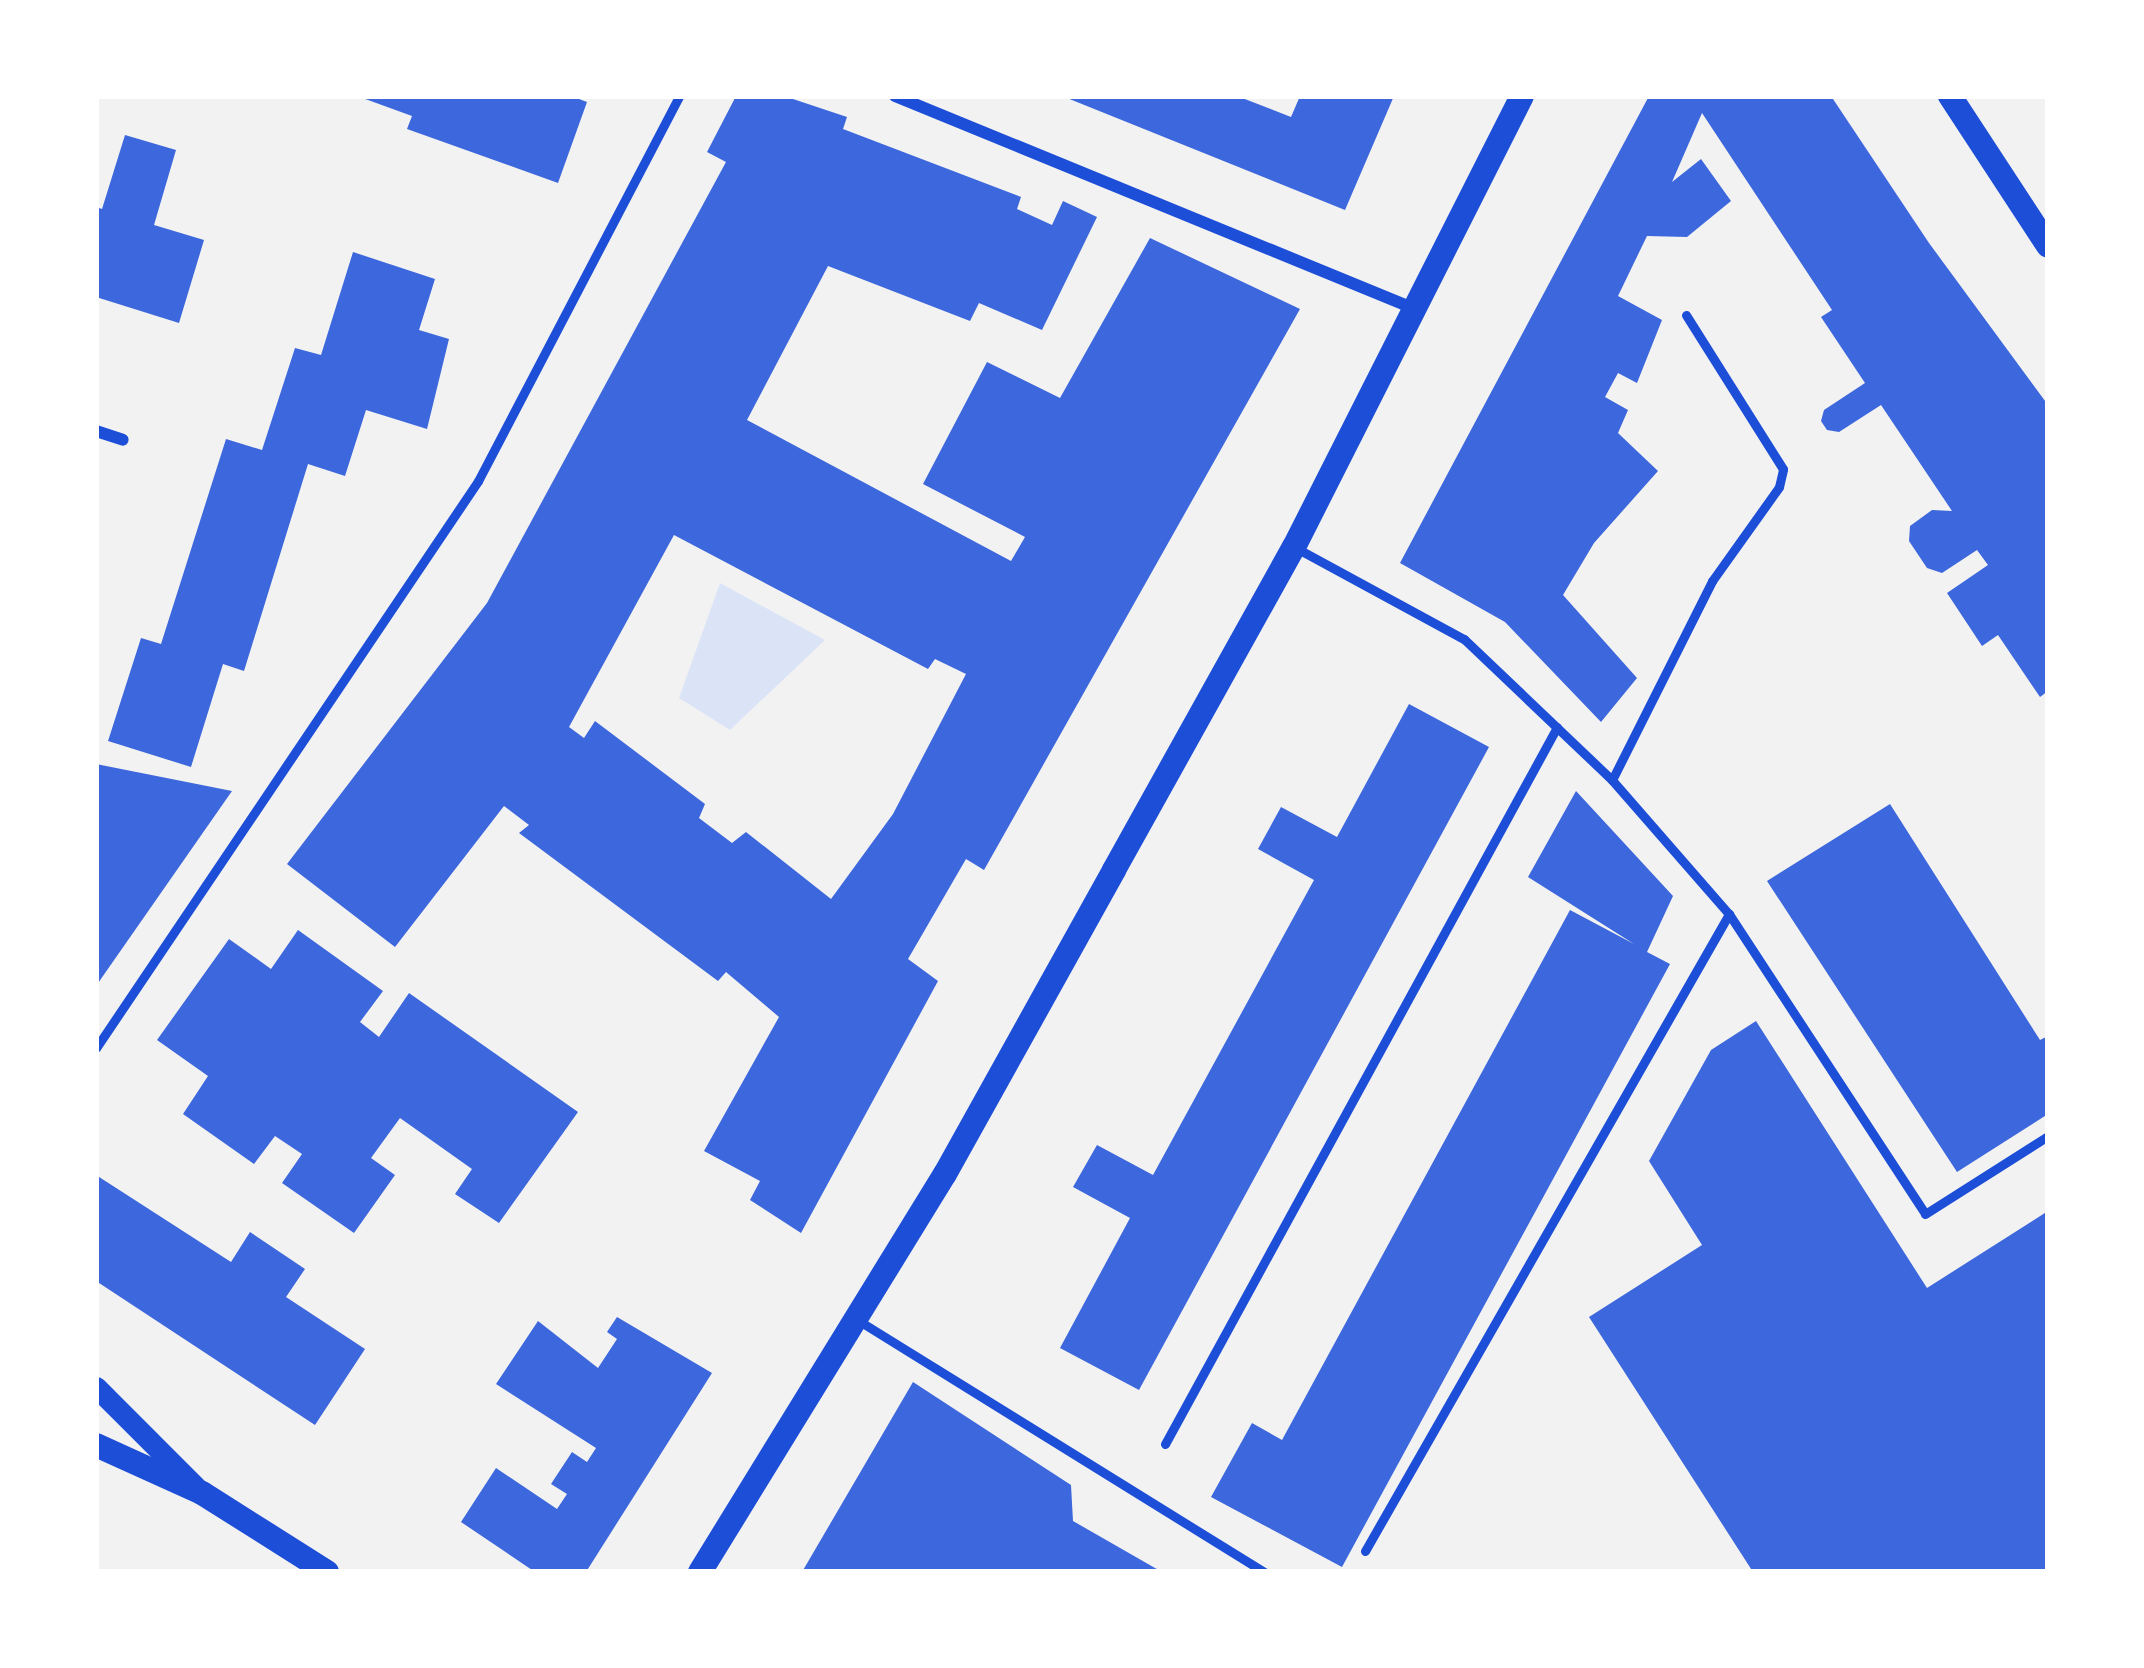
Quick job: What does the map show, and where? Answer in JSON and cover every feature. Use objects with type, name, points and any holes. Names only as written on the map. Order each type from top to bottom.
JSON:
[{"type":"main road","points":[[700,1572],[956,1154],[1294,547],[1522,96]]},
{"type":"main road","points":[[1929,96],[1975,140]]},
{"type":"main road","points":[[1949,96],[2048,246]]},
{"type":"main road","points":[[96,1445],[202,1492],[327,1572]]},
{"type":"street","points":[[895,96],[1417,309]]},
{"type":"street","points":[[96,431],[123,440]]},
{"type":"street","points":[[96,1387],[202,1492]]},
{"type":"lane","points":[[96,1048],[478,481],[679,96]]},
{"type":"lane","points":[[1612,780],[1712,581],[1779,487],[1783,469],[1686,315]]},
{"type":"lane","points":[[1294,547],[1464,639],[1612,780],[1729,914],[1924,1214],[2048,1136]]},
{"type":"lane","points":[[1165,1444],[1556,727]]},
{"type":"lane","points":[[1365,1551],[1729,914]]},
{"type":"lane","points":[[856,1319],[1264,1572]]},
{"type":"shaded area","points":[[720,583],[825,640],[730,730],[679,698]]},
{"type":"building","points":[[357,96],[571,96],[587,102],[558,183],[407,129],[412,116]]},
{"type":"building","points":[[736,96],[784,96],[847,117],[843,129],[1021,197],[1017,209],[1052,225],[1063,201],[1097,217],[1042,330],[979,303],[970,321],[828,266],[747,420],[1011,561],[1025,537],[923,484],[987,362],[1060,398],[1150,238],[1300,309],[984,870],[966,859],[908,959],[938,981],[801,1233],[750,1200],[760,1181],[704,1151],[779,1017],[726,972],[718,981],[519,833],[529,825],[504,806],[395,947],[287,864],[487,603],[726,162],[707,152]],"holes":[[[674,535],[928,669],[935,659],[966,674],[893,814],[831,899],[746,832],[732,843],[699,818],[705,804],[595,721],[584,738],[569,727]]]},
{"type":"building","points":[[1062,96],[1237,96],[1291,117],[1300,96],[1394,96],[1345,210]]},
{"type":"building","points":[[1649,96],[1831,96],[1929,243],[2048,405],[2048,691],[2040,697],[1998,635],[1982,646],[1947,593],[1988,565],[1977,550],[1942,573],[1927,568],[1909,541],[1910,526],[1932,510],[1952,511],[1881,405],[1839,432],[1827,430],[1821,421],[1824,410],[1865,383],[1821,317],[1832,310],[1702,113],[1672,182],[1701,159],[1731,201],[1687,237],[1647,236],[1618,296],[1662,320],[1637,383],[1618,373],[1605,397],[1628,410],[1618,433],[1658,471],[1594,543],[1563,595],[1637,678],[1601,722],[1505,622],[1400,563]]},
{"type":"building","points":[[125,135],[176,150],[154,225],[204,240],[179,323],[96,297],[96,207],[102,209]]},
{"type":"building","points":[[353,252],[435,279],[419,330],[449,339],[427,429],[366,410],[345,476],[308,464],[244,671],[223,664],[191,767],[108,741],[141,638],[161,644],[226,439],[262,450],[295,348],[321,355]]},
{"type":"building","points":[[1409,704],[1489,747],[1139,1390],[1060,1348],[1130,1218],[1073,1187],[1097,1145],[1153,1175],[1314,880],[1258,849],[1281,807],[1337,837]]},
{"type":"building","points":[[96,764],[232,791],[96,986]]},
{"type":"building","points":[[1576,791],[1673,896],[1647,952],[1670,964],[1342,1567],[1211,1497],[1252,1423],[1282,1440],[1570,910],[1634,944],[1528,877]]},
{"type":"building","points":[[1890,804],[2040,1040],[2048,1036],[2048,1114],[1957,1172],[1767,881]]},
{"type":"building","points":[[298,930],[383,991],[360,1022],[379,1037],[409,993],[578,1112],[499,1223],[455,1194],[472,1169],[400,1118],[371,1158],[395,1175],[354,1233],[282,1183],[302,1154],[275,1136],[254,1164],[183,1114],[208,1076],[157,1040],[229,939],[271,969]]},
{"type":"building","points":[[1756,1021],[1927,1288],[2048,1211],[2048,1572],[1753,1572],[1589,1317],[1702,1245],[1649,1161],[1711,1050]]},
{"type":"building","points":[[96,1175],[231,1262],[250,1232],[305,1269],[286,1297],[365,1349],[315,1425],[96,1281]]},
{"type":"building","points":[[617,1317],[712,1373],[586,1572],[535,1572],[461,1522],[496,1468],[557,1509],[567,1494],[551,1484],[572,1452],[587,1462],[596,1448],[496,1384],[538,1321],[598,1368],[617,1339],[607,1332]]},
{"type":"building","points":[[913,1382],[1071,1485],[1073,1521],[1162,1572],[802,1572]]}]
